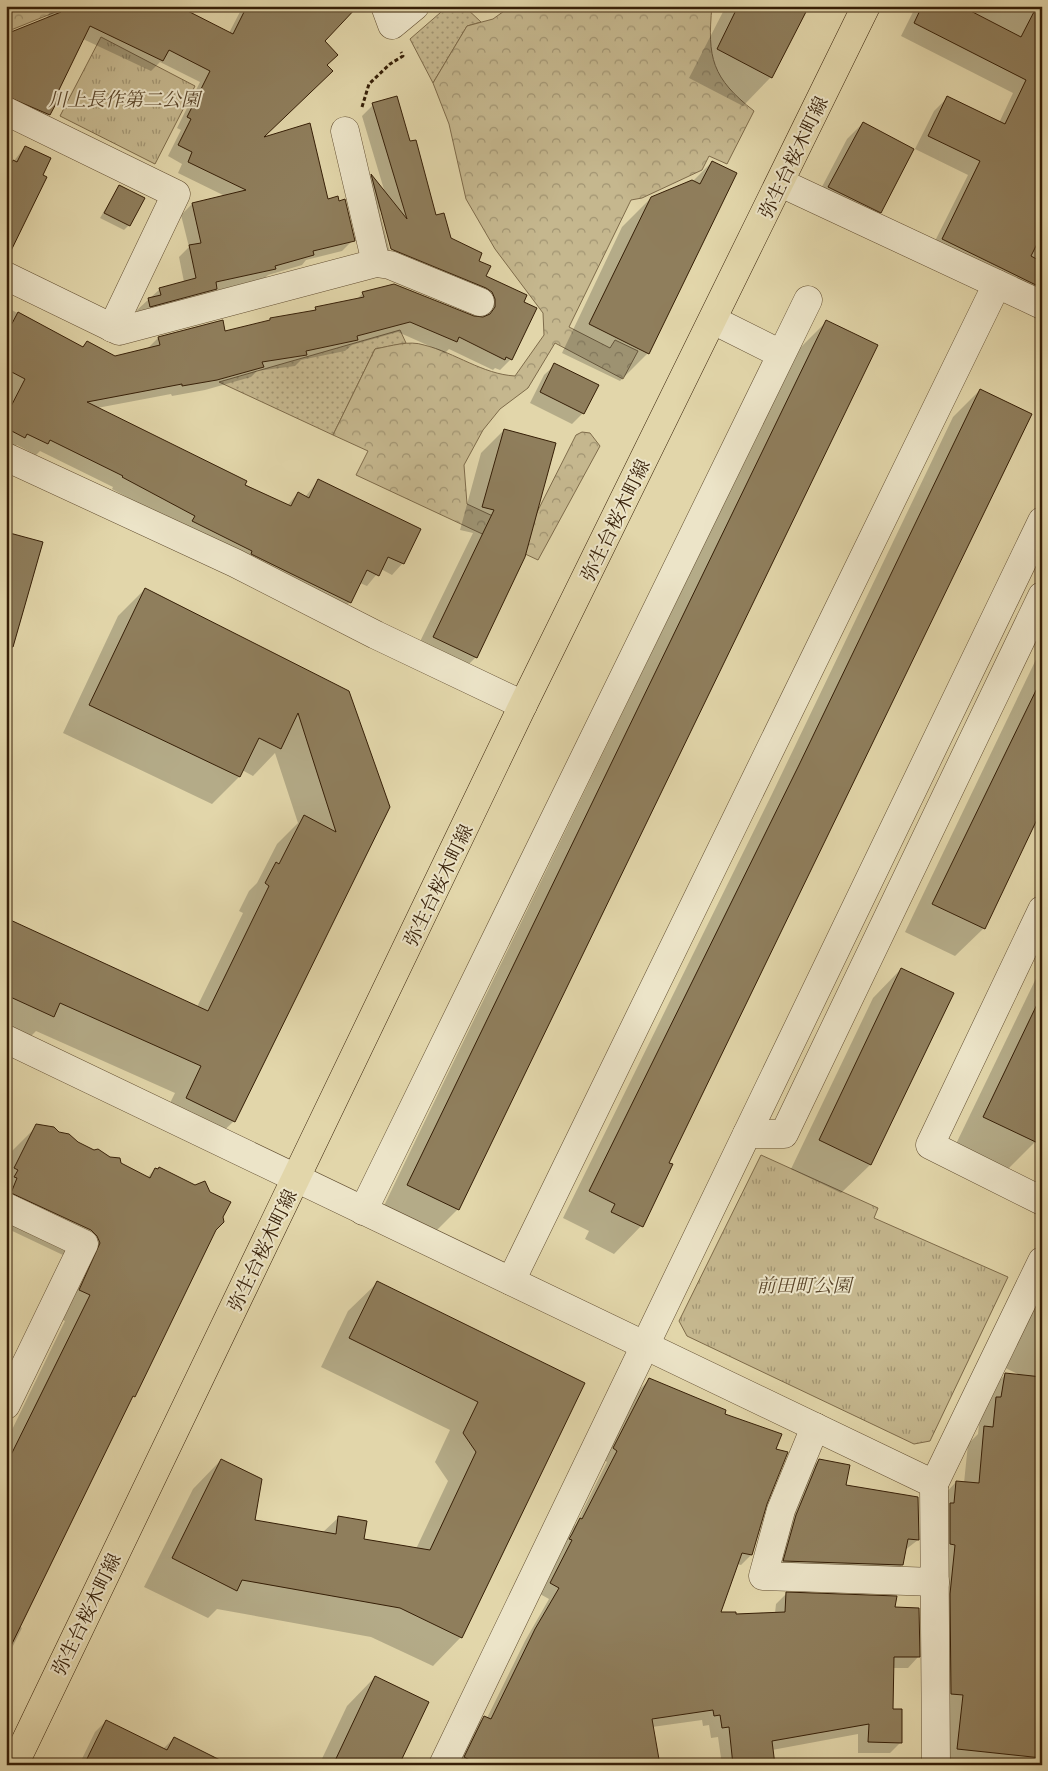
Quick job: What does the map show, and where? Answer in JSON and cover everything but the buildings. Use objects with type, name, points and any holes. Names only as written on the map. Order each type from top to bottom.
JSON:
[{"type":"main road","name":"弥生台桜木町線","points":[[14,1765],[524,706],[866,6]]},
{"type":"street","points":[[390,22],[415,6]]},
{"type":"street","points":[[6,111],[176,194],[112,328]]},
{"type":"street","points":[[345,131],[376,263]]},
{"type":"street","points":[[781,183],[1042,305]]},
{"type":"street","points":[[6,276],[119,331],[376,263],[390,265],[480,302]]},
{"type":"street","points":[[511,1281],[997,284]]},
{"type":"street","points":[[363,1211],[808,300]]},
{"type":"street","points":[[713,320],[781,354]]},
{"type":"street","points":[[6,457],[235,563],[376,635],[524,706]]},
{"type":"street","points":[[443,1765],[1042,522]]},
{"type":"street","points":[[747,1134],[784,1134],[1042,596]]},
{"type":"street","points":[[1042,910],[930,1145],[1042,1201]]},
{"type":"street","points":[[6,1039],[934,1484]]},
{"type":"street","points":[[6,1207],[84,1244],[6,1405]]},
{"type":"street","points":[[936,1765],[934,1484],[1042,1261]]},
{"type":"street","points":[[815,1427],[781,1510],[762,1576],[935,1582]]},
{"type":"path","points":[[345,131],[360,114],[369,84],[390,64],[403,56],[390,22]]},
{"type":"green space","points":[[6,6],[61,6],[63,9],[6,32]]},
{"type":"green space","points":[[448,6],[464,6],[481,22],[467,26],[433,83],[410,39]]},
{"type":"green space","points":[[511,6],[712,6],[711,40],[715,66],[729,88],[754,111],[727,164],[709,156],[702,170],[642,198],[631,200],[569,327],[610,348],[615,340],[638,351],[623,379],[555,343],[528,388],[500,409],[483,430],[464,465],[467,504],[527,532],[576,435],[582,432],[590,433],[600,446],[538,560],[356,475],[368,451],[333,435],[375,349],[400,344],[418,344],[447,353],[491,371],[515,376],[544,335],[543,313],[495,249],[466,199],[449,124],[433,83],[467,26],[493,19]]},
{"type":"green space","name":"川上長作第二公園","points":[[101,37],[195,86],[155,164],[60,116]]},
{"type":"green space","points":[[400,330],[406,343],[375,349],[333,435],[219,382]]},
{"type":"green space","name":"前田町公園","points":[[761,1155],[878,1208],[874,1218],[1008,1277],[930,1441],[914,1444],[687,1336],[679,1321]]}]
